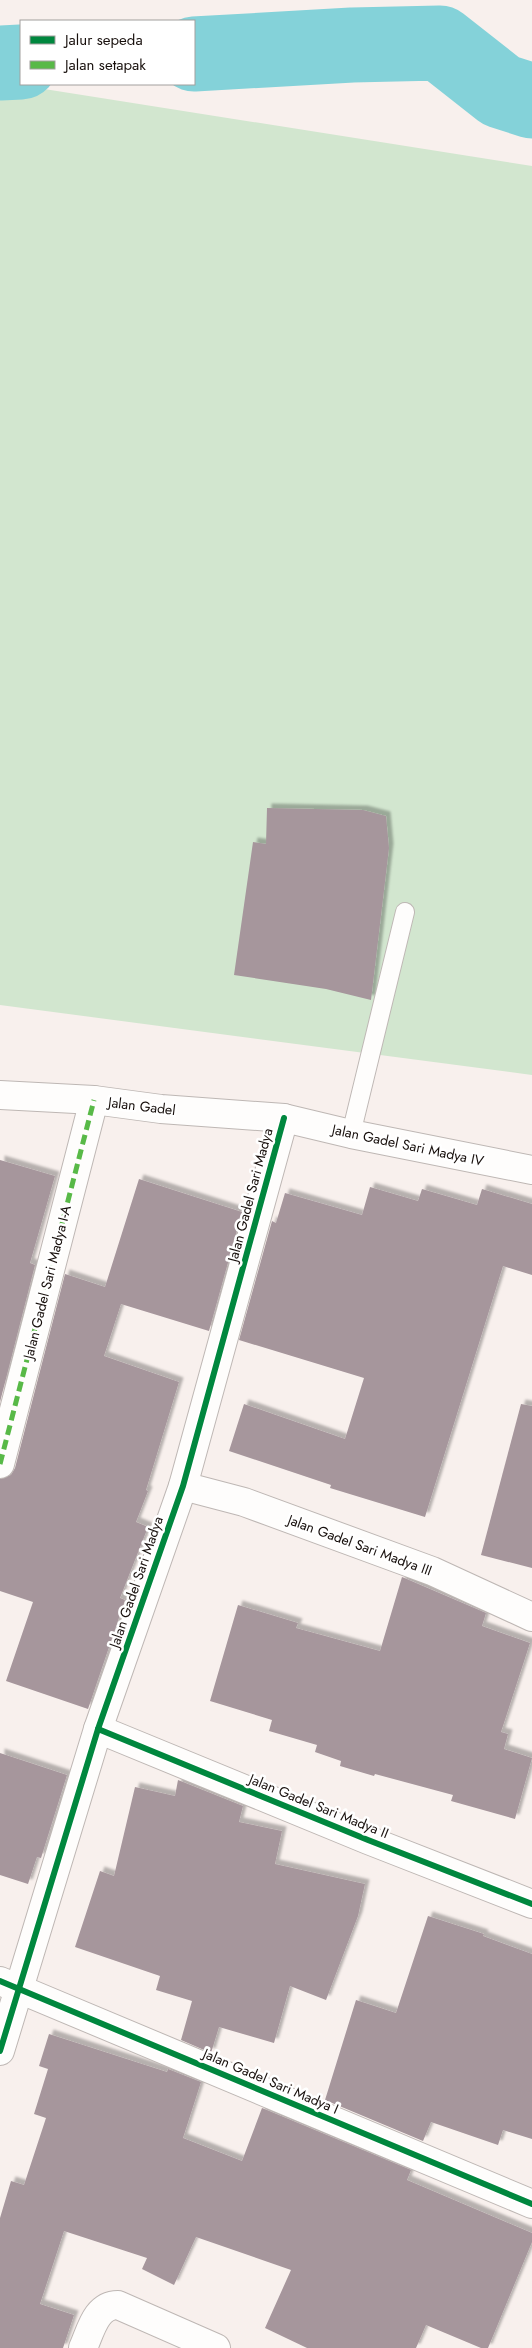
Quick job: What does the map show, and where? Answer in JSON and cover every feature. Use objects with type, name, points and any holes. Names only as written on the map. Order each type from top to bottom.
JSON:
[{"type":"street","name":"Jalan Gadel","points":[[0,1095],[94,1100],[161,1108],[284,1118]]},
{"type":"street","name":"Jalan Gadel Sari Madya I-A","points":[[0,1464],[94,1100]]},
{"type":"street","name":"Jalan Gadel Sari Madya IV","points":[[284,1118],[351,1134],[532,1170]]},
{"type":"street","name":"Jalan Gadel Sari Madya","points":[[0,2051],[10,1985],[183,1486],[284,1118]]},
{"type":"street","name":"Jalan Gadel Sari Madya III","points":[[183,1486],[244,1502],[432,1571],[532,1617]]},
{"type":"street","name":"Jalan Gadel Sari Madya II","points":[[98,1728],[359,1836],[532,1904]]},
{"type":"street","name":"Jalan Gadel Sari Madya I","points":[[10,1985],[532,2204]]},
{"type":"street","points":[[83,2348],[100,2311],[108,2305],[118,2304],[216,2348]]},
{"type":"lane","points":[[351,1134],[405,912]]},
{"type":"green space","points":[[0,82],[532,166],[532,1075],[0,1005]]},
{"type":"building","points":[[267,808],[363,810],[386,816],[389,848],[371,1000],[326,989],[234,975],[253,842],[266,844]]},
{"type":"building","points":[[0,1160],[55,1176],[30,1263],[35,1265],[0,1402]]},
{"type":"building","points":[[139,1179],[242,1212],[209,1331],[121,1304],[104,1356],[179,1382],[146,1490],[148,1491],[136,1522],[148,1527],[120,1598],[125,1600],[88,1709],[6,1681],[33,1602],[0,1591],[0,1479],[11,1475],[15,1468],[65,1274],[105,1287]]},
{"type":"building","points":[[370,1187],[418,1201],[422,1189],[477,1205],[482,1189],[532,1204],[532,1275],[503,1266],[425,1517],[330,1488],[331,1485],[229,1451],[244,1404],[345,1439],[364,1378],[239,1340],[272,1221],[276,1223],[285,1193],[362,1215]]},
{"type":"building","points":[[521,1404],[532,1406],[532,1568],[481,1555]]},
{"type":"building","points":[[402,1577],[486,1613],[482,1626],[530,1643],[501,1732],[508,1734],[504,1749],[532,1758],[515,1819],[451,1801],[453,1795],[340,1766],[341,1761],[315,1752],[317,1745],[269,1731],[272,1720],[210,1701],[238,1605],[298,1623],[296,1628],[380,1651]]},
{"type":"building","points":[[0,1753],[67,1775],[41,1858],[37,1857],[28,1884],[0,1875]]},
{"type":"building","points":[[178,1780],[243,1806],[239,1822],[282,1831],[275,1864],[365,1884],[358,1916],[326,2000],[290,1986],[274,2043],[219,2027],[211,2053],[181,2040],[192,2001],[156,1990],[160,1976],[75,1947],[100,1871],[114,1876],[135,1787],[175,1796]]},
{"type":"building","points":[[428,1916],[484,1934],[483,1936],[532,1954],[532,2139],[503,2130],[498,2145],[431,2122],[423,2141],[325,2100],[356,2000],[396,2013]]},
{"type":"building","points":[[49,2034],[167,2072],[168,2069],[201,2082],[183,2138],[242,2161],[262,2108],[411,2170],[407,2180],[532,2233],[532,2242],[488,2348],[481,2348],[426,2325],[416,2348],[307,2348],[265,2328],[291,2270],[196,2237],[174,2285],[142,2269],[147,2258],[64,2231],[40,2304],[74,2315],[63,2348],[0,2348],[0,2218],[11,2181],[24,2185],[46,2118],[34,2114],[48,2069],[39,2066]]},
{"type":"waterway","points":[[195,54],[352,45],[440,43],[501,91],[532,101]]},
{"type":"waterway","points":[[0,63],[20,62]]},
{"type":"marked path","points":[[0,1464],[94,1100]]},
{"type":"cycle path","points":[[0,2051],[98,1729],[183,1486],[284,1118]]},
{"type":"cycle path","points":[[98,1729],[368,1840],[532,1904]]},
{"type":"cycle path","points":[[0,1981],[532,2204]]}]
